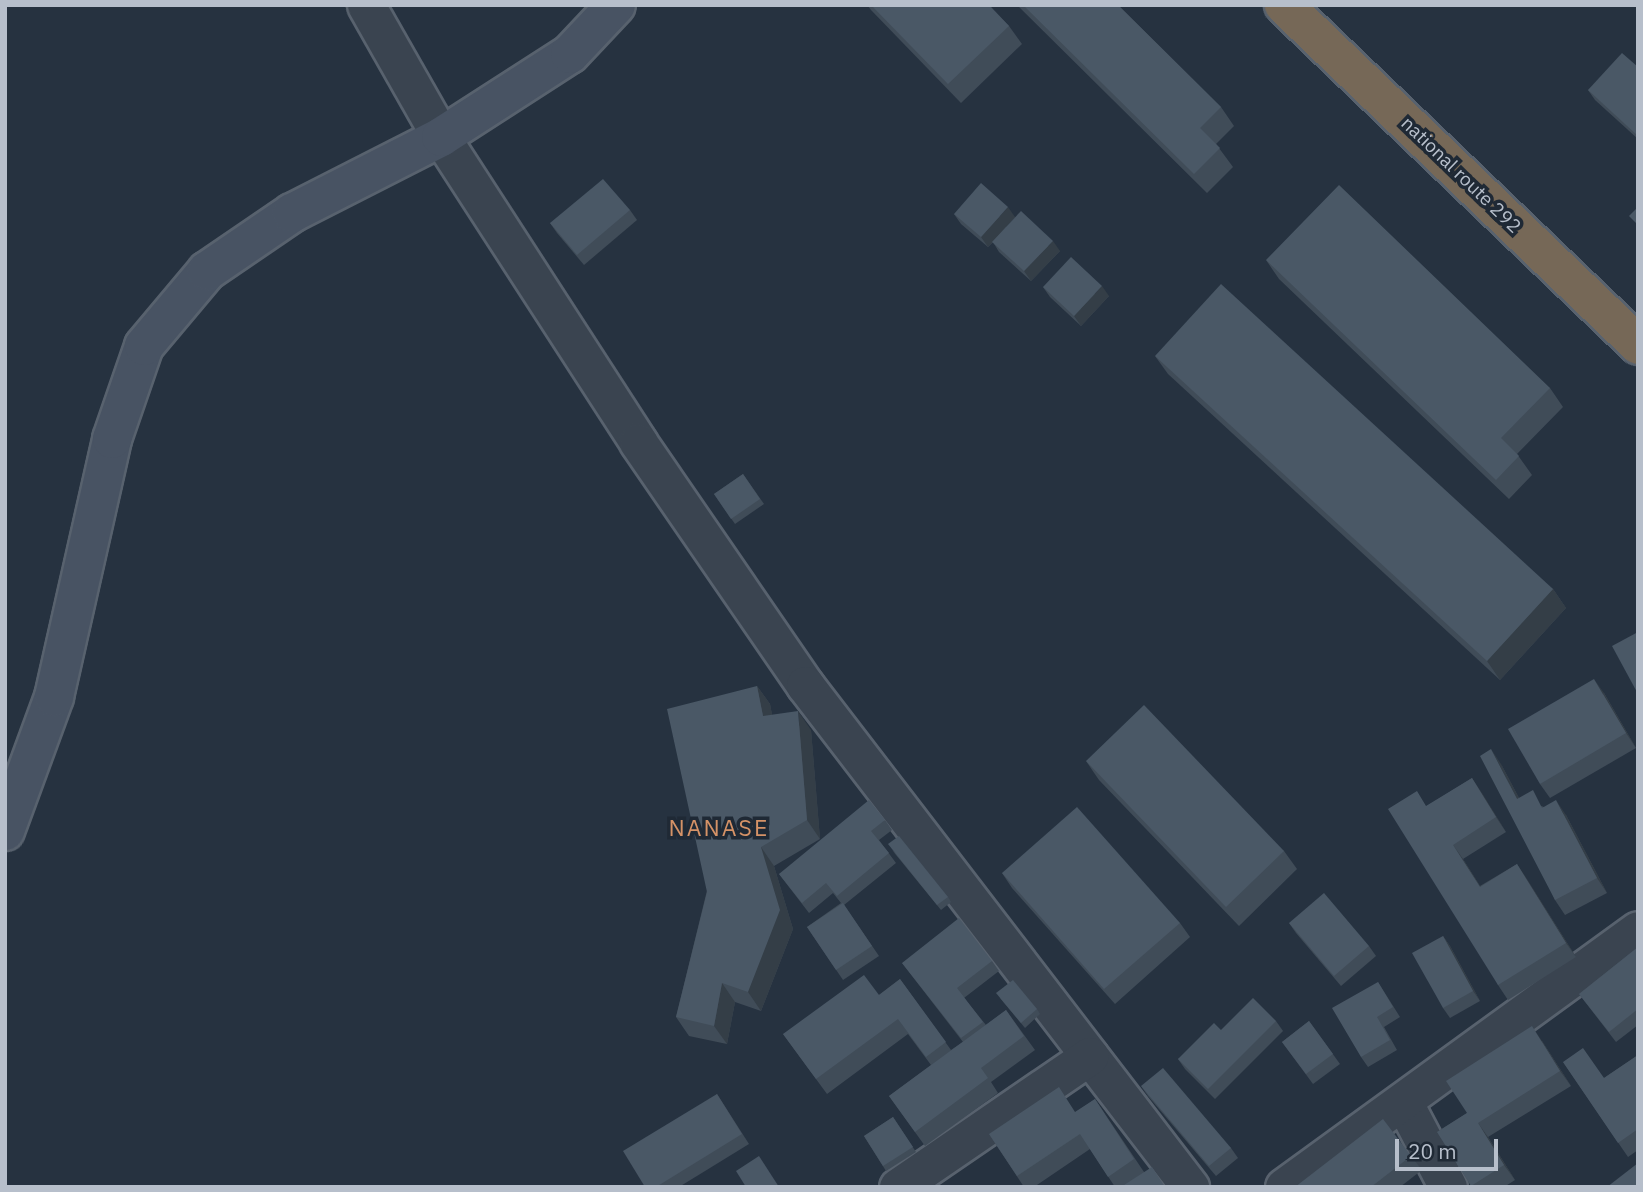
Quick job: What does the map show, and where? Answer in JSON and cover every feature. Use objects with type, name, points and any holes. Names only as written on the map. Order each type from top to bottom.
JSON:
[{"type":"highway","name":"national route 292","points":[[1284,5],[1638,345]]},
{"type":"street","points":[[366,5],[441,137],[638,442],[805,685],[1190,1187]]},
{"type":"street","points":[[5,831],[54,697],[112,439],[144,346],[207,271],[292,213],[441,137],[569,54],[616,5]]},
{"type":"street","points":[[1284,1187],[1404,1103],[1638,930]]},
{"type":"street","points":[[898,1187],[1089,1056]]},
{"type":"street","points":[[1404,1103],[1448,1187]]},
{"type":"building","points":[[871,5],[989,5],[1009,26],[948,84]]},
{"type":"building","points":[[1023,5],[1118,5],[1221,107],[1200,128],[1220,148],[1194,174]]},
{"type":"building","points":[[1622,53],[1638,67],[1638,136],[1588,90]]},
{"type":"building","points":[[603,179],[630,210],[577,255],[550,223]]},
{"type":"building","points":[[981,183],[1008,207],[981,237],[954,214]]},
{"type":"building","points":[[1339,185],[1550,388],[1501,438],[1519,456],[1496,480],[1266,260]]},
{"type":"building","points":[[1638,207],[1638,225],[1629,216]]},
{"type":"building","points":[[1021,211],[1053,241],[1024,271],[992,242]]},
{"type":"building","points":[[1071,257],[1102,286],[1074,316],[1043,287]]},
{"type":"building","points":[[1221,284],[1553,589],[1487,661],[1155,356]]},
{"type":"building","points":[[743,474],[760,499],[731,519],[714,494]]},
{"type":"building","points":[[1638,632],[1638,694],[1612,646]]},
{"type":"building","points":[[1594,679],[1626,733],[1540,784],[1508,729]]},
{"type":"building","points":[[757,686],[763,716],[798,711],[807,820],[761,847],[780,910],[748,992],[722,983],[714,1026],[676,1017],[707,892],[667,709]]},
{"type":"building","points":[[1144,705],[1284,851],[1226,907],[1086,761]]},
{"type":"building","points":[[1491,749],[1517,799],[1533,790],[1542,808],[1556,800],[1597,878],[1555,900],[1480,756]]},
{"type":"building","points":[[1472,778],[1496,817],[1453,845],[1480,887],[1517,864],[1566,943],[1498,985],[1388,809],[1417,791],[1426,806]]},
{"type":"building","points":[[869,800],[885,820],[871,831],[889,853],[837,896],[826,883],[802,903],[779,874]]},
{"type":"building","points":[[1077,807],[1180,923],[1104,989],[1002,873]]},
{"type":"building","points":[[899,836],[948,897],[937,905],[888,844]]},
{"type":"building","points":[[1324,893],[1369,946],[1334,976],[1289,923]]},
{"type":"building","points":[[843,903],[872,946],[836,970],[807,927]]},
{"type":"building","points":[[959,918],[992,961],[957,988],[983,1022],[961,1038],[902,963]]},
{"type":"building","points":[[1443,936],[1473,991],[1443,1008],[1412,953]]},
{"type":"building","points":[[1638,947],[1638,1009],[1609,1032],[1579,994]]},
{"type":"building","points":[[864,975],[879,995],[900,979],[946,1042],[926,1057],[898,1019],[816,1079],[783,1034]]},
{"type":"building","points":[[1013,980],[1037,1009],[1021,1023],[996,993]]},
{"type":"building","points":[[1378,982],[1393,1007],[1377,1017],[1390,1040],[1361,1057],[1332,1008]]},
{"type":"building","points":[[1253,998],[1276,1021],[1208,1089],[1178,1059],[1214,1023],[1221,1030]]},
{"type":"building","points":[[1006,1010],[1024,1036],[981,1068],[988,1078],[915,1132],[889,1096]]},
{"type":"building","points":[[1309,1021],[1333,1054],[1306,1074],[1282,1042]]},
{"type":"building","points":[[1532,1026],[1560,1071],[1478,1123],[1504,1165],[1471,1186],[1437,1132],[1467,1113],[1446,1081]]},
{"type":"building","points":[[1583,1048],[1604,1078],[1638,1055],[1638,1129],[1618,1143],[1563,1062]]},
{"type":"building","points":[[1163,1068],[1231,1148],[1209,1166],[1141,1086]]},
{"type":"building","points":[[1059,1087],[1075,1112],[1095,1099],[1134,1159],[1108,1177],[1080,1134],[1017,1176],[989,1134]]},
{"type":"building","points":[[717,1094],[742,1134],[656,1187],[645,1187],[623,1151]]},
{"type":"building","points":[[893,1117],[913,1147],[883,1166],[864,1136]]},
{"type":"building","points":[[1383,1119],[1411,1156],[1371,1187],[1295,1187]]},
{"type":"building","points":[[759,1156],[779,1187],[746,1187],[736,1171]]},
{"type":"building","points":[[1638,1163],[1638,1187],[1607,1187]]},
{"type":"building","points":[[1152,1167],[1165,1187],[1121,1187]]},
{"type":"district","name":"NANASE","points":[[719,827]]}]
